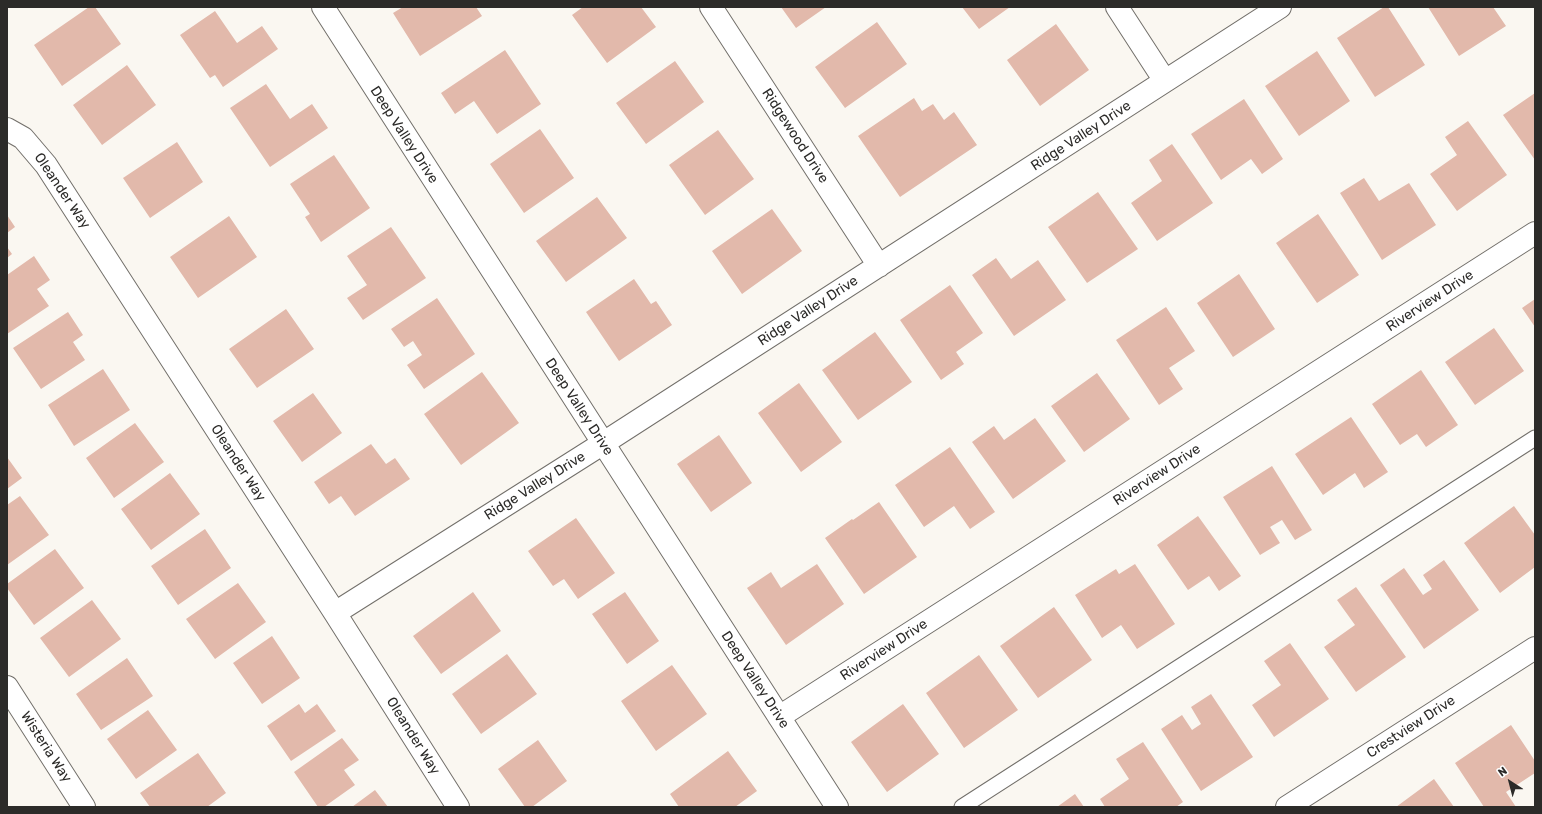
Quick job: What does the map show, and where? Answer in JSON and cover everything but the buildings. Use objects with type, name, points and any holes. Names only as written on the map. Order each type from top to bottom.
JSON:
[{"type":"street","name":"Deep Valley Drive","points":[[323,7],[836,807]]},
{"type":"street","name":"Ridgewood Drive","points":[[711,7],[879,266]]},
{"type":"street","points":[[1117,7],[1165,82]]},
{"type":"street","name":"Ridge Valley Drive","points":[[335,613],[602,444],[1280,7]]},
{"type":"street","name":"Oleander Way","points":[[7,129],[23,138],[46,165],[335,613],[458,807]]},
{"type":"street","name":"Riverview Drive","points":[[779,717],[1535,233]]},
{"type":"street","name":"Crestview Drive","points":[[1287,807],[1535,648]]},
{"type":"street","name":"Wisteria Way","points":[[7,687],[84,807]]},
{"type":"lane","points":[[962,807],[1535,438]]}]
